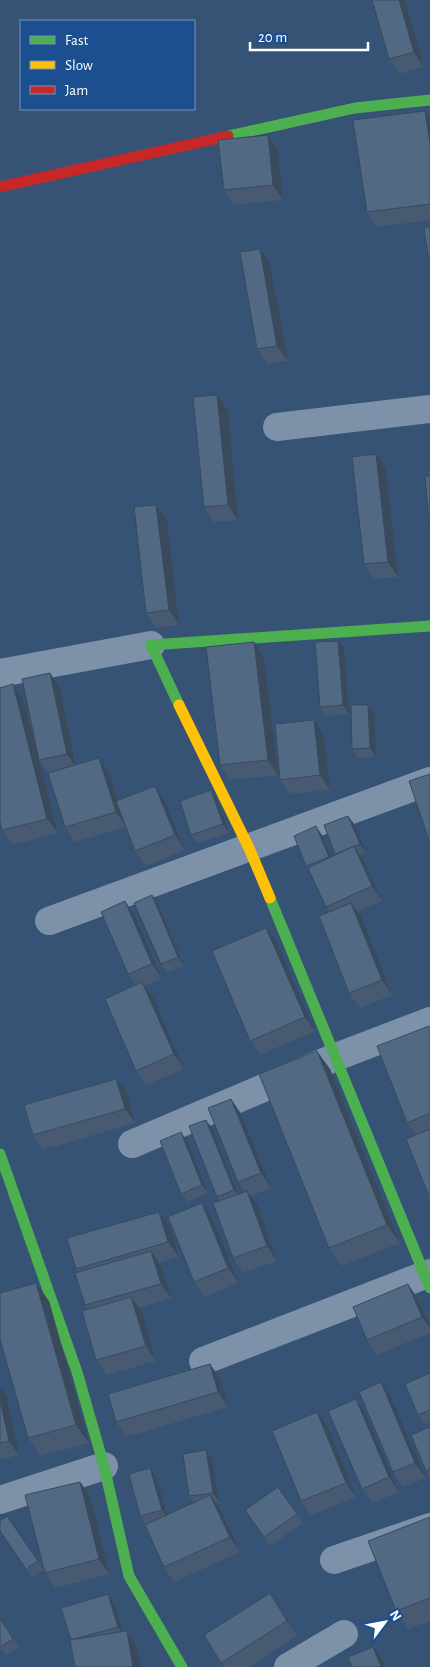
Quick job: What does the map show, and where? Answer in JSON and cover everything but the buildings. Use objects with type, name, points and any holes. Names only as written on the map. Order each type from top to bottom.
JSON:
[{"type":"street","points":[[0,187],[355,108],[430,100]]},
{"type":"street","points":[[277,427],[430,408]]},
{"type":"street","points":[[0,673],[151,645],[430,626]]},
{"type":"street","points":[[151,645],[221,794],[250,848],[428,1279],[203,1362]]},
{"type":"street","points":[[49,921],[430,781]]},
{"type":"street","points":[[132,1144],[336,1056],[430,1021]]},
{"type":"street","points":[[0,1154],[36,1295],[77,1372],[104,1466],[129,1576],[182,1667]]},
{"type":"street","points":[[0,1500],[104,1466]]},
{"type":"street","points":[[334,1560],[430,1526]]},
{"type":"street","points":[[288,1667],[344,1634]]},
{"type":"traffic: fast","points":[[228,136],[355,108],[430,100]]},
{"type":"traffic: fast","points":[[179,705],[151,645],[430,626]]},
{"type":"traffic: fast","points":[[270,898],[430,1288]]},
{"type":"traffic: fast","points":[[0,1154],[77,1372],[104,1466],[129,1576],[182,1667]]},
{"type":"traffic: slow","points":[[179,705],[249,848],[270,898]]},
{"type":"traffic: jam","points":[[0,187],[228,136]]}]
